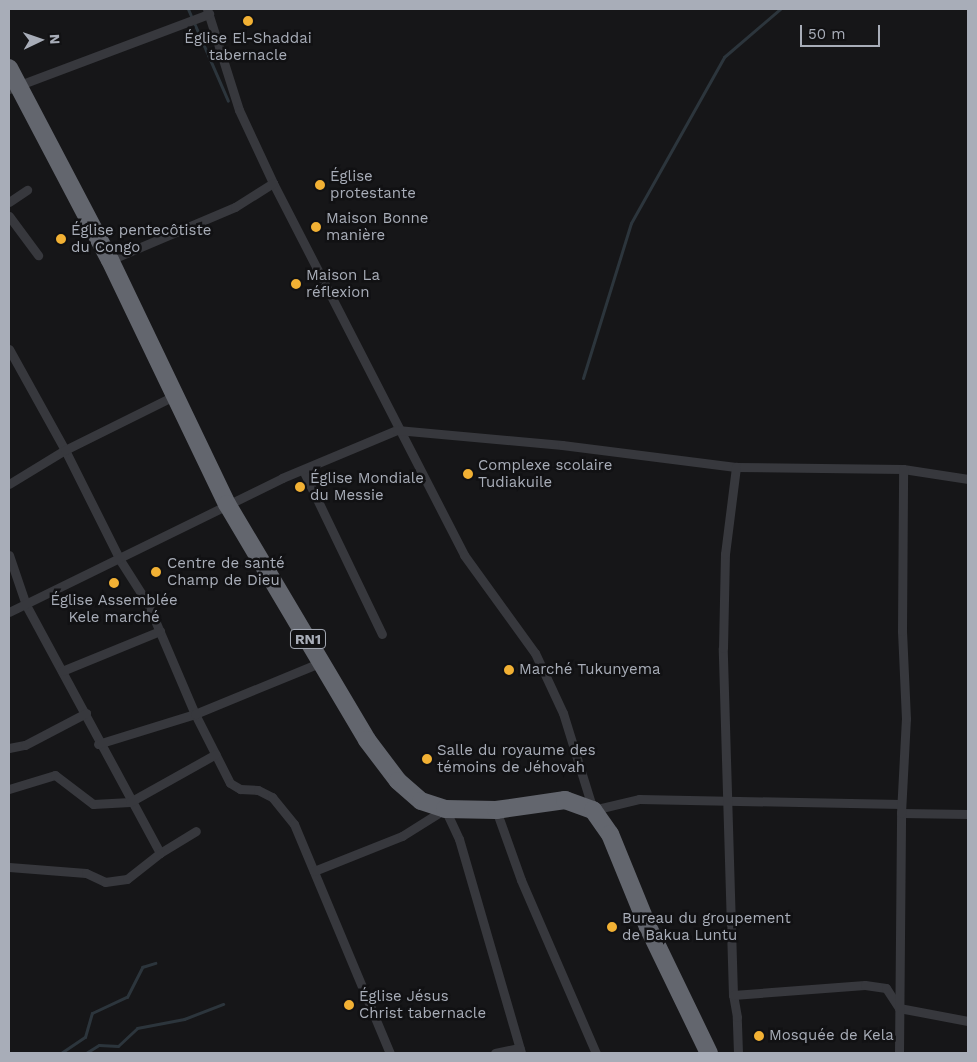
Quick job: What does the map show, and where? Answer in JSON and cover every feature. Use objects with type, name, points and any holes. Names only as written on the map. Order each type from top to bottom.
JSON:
[{"type":"highway","name":"RN1","points":[[9,68],[13,88],[110,260],[227,504],[322,662],[366,740],[398,780],[421,801],[445,810],[496,810],[565,800],[593,810]]},
{"type":"highway","points":[[593,810],[610,834],[648,927],[709,1053]]},
{"type":"street","points":[[13,88],[193,20],[208,12],[239,110],[273,183],[397,430],[464,555],[534,653],[563,713],[593,810],[639,799],[901,809],[968,814]]},
{"type":"street","points":[[110,260],[235,207],[273,183]]},
{"type":"street","points":[[9,202],[27,190]]},
{"type":"street","points":[[9,216],[38,255]]},
{"type":"street","points":[[9,349],[65,450],[120,560],[148,604],[196,714],[230,782],[240,789],[258,790],[272,797],[287,813],[314,871],[390,1053]]},
{"type":"street","points":[[9,484],[65,450],[174,396]]},
{"type":"street","points":[[9,612],[120,560],[227,504],[397,430],[562,445],[736,467],[903,469],[968,479]]},
{"type":"street","points":[[736,467],[725,554],[723,648],[732,995],[737,1017],[738,1053]]},
{"type":"street","points":[[899,1053],[901,809],[906,719],[902,631],[903,469]]},
{"type":"street","points":[[303,470],[382,634]]},
{"type":"street","points":[[9,555],[26,605],[86,713],[98,744],[160,853]]},
{"type":"street","points":[[62,670],[160,631]]},
{"type":"street","points":[[98,744],[196,714],[322,662]]},
{"type":"street","points":[[9,748],[25,746],[86,713]]},
{"type":"street","points":[[9,789],[55,775],[92,804],[130,802],[216,754]]},
{"type":"street","points":[[314,871],[402,836],[445,810],[458,839],[520,1051],[494,1053]]},
{"type":"street","points":[[496,810],[521,880],[596,1053]]},
{"type":"street","points":[[9,867],[86,873],[105,882],[127,879],[160,853],[196,832]]},
{"type":"street","points":[[732,995],[865,985],[886,988],[899,1008],[968,1021]]},
{"type":"waterway","points":[[188,9],[228,101]]},
{"type":"waterway","points":[[583,378],[631,223],[724,57],[780,9]]},
{"type":"waterway","points":[[61,1053],[85,1037],[92,1013],[127,997],[142,967],[155,963]]},
{"type":"waterway","points":[[86,1053],[99,1045],[118,1046],[137,1028],[184,1019],[223,1004]]},
{"type":"place","name":"Église El-Shaddai tabernacle","points":[[248,21]]},
{"type":"place","name":"Église protestante","points":[[320,185]]},
{"type":"place","name":"Maison Bonne manière","points":[[316,227]]},
{"type":"place","name":"Église pentecôtiste du Congo","points":[[61,239]]},
{"type":"place","name":"Maison La réflexion","points":[[296,284]]},
{"type":"place","name":"Complexe scolaire Tudiakuile","points":[[468,474]]},
{"type":"place","name":"Église Mondiale du Messie","points":[[300,487]]},
{"type":"place","name":"Centre de santé Champ de Dieu","points":[[156,572]]},
{"type":"place","name":"Église Assemblée Kele marché","points":[[114,583]]},
{"type":"place","name":"Marché Tukunyema","points":[[509,670]]},
{"type":"place","name":"Salle du royaume des témoins de Jéhovah","points":[[427,759]]},
{"type":"place","name":"Bureau du groupement de Bakua Luntu","points":[[612,927]]},
{"type":"place","name":"Église Jésus Christ tabernacle","points":[[349,1005]]},
{"type":"place","name":"Mosquée de Kela","points":[[759,1036]]}]
